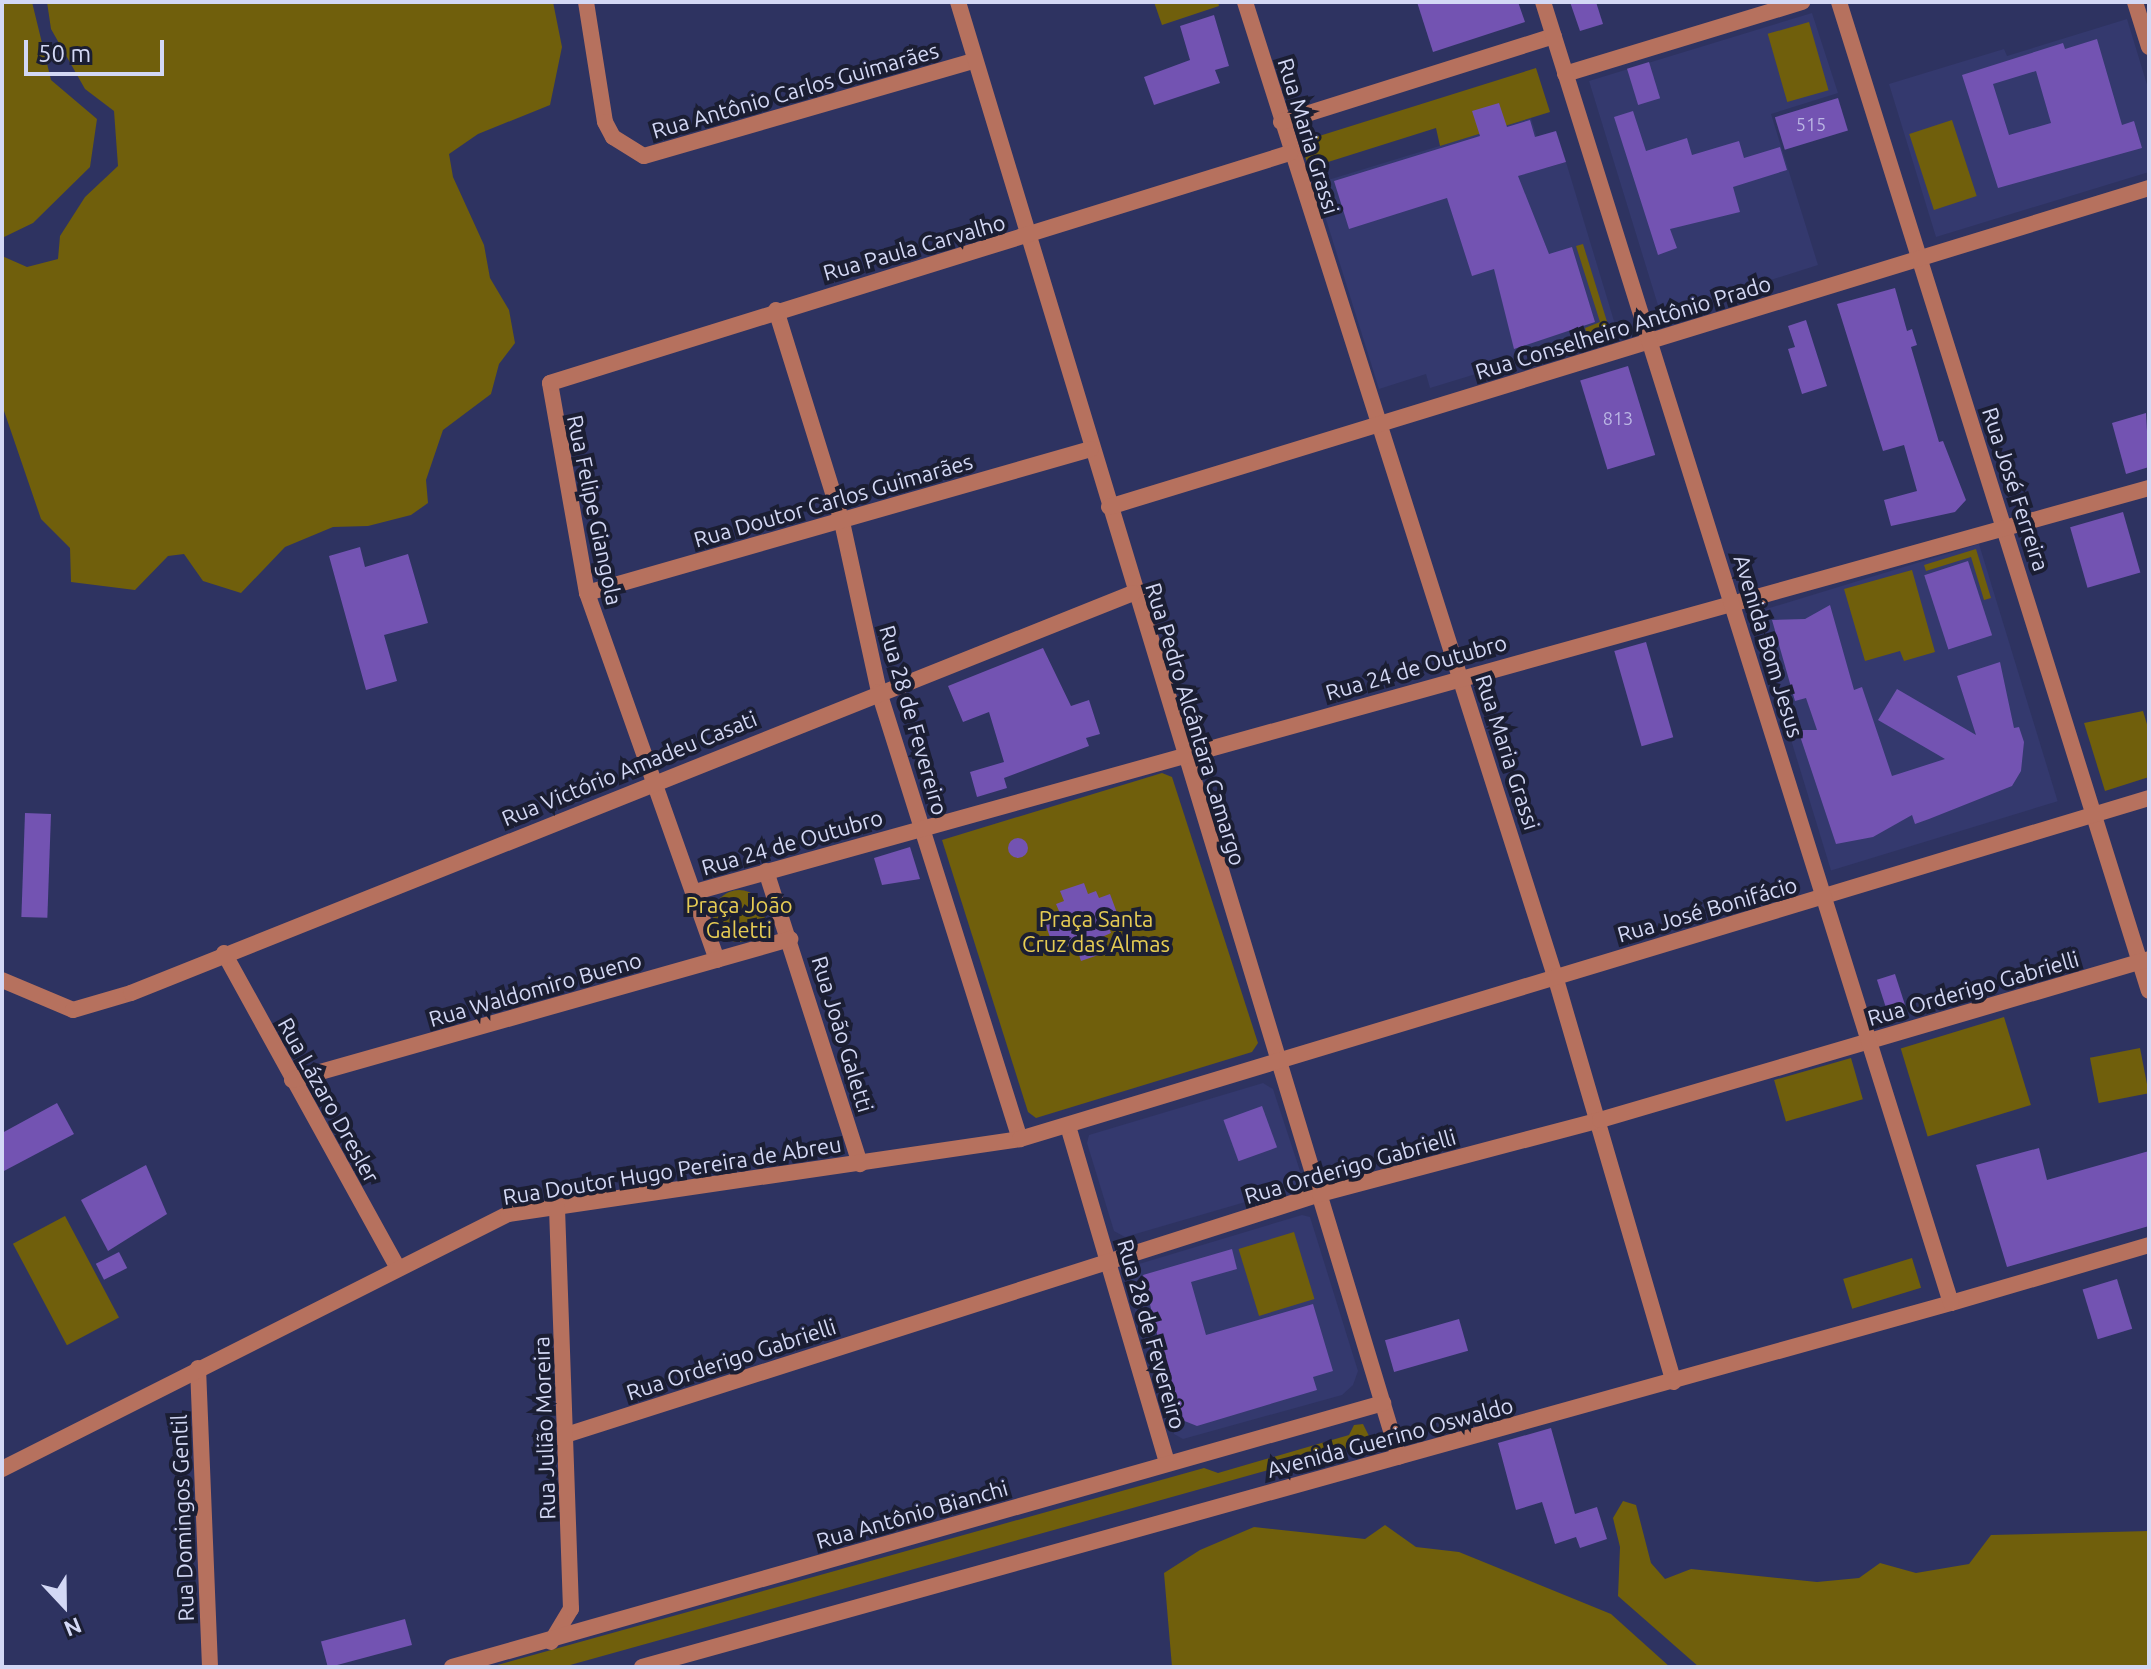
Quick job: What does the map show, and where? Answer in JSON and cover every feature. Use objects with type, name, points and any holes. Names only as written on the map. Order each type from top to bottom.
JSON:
[{"type":"street","name":"Rua Antônio Carlos Guimarães","points":[[586,2],[605,122],[629,151],[661,154],[974,61]]},
{"type":"street","name":"Rua Pedro Alcântara Camargo","points":[[958,2],[1133,593],[1399,1457]]},
{"type":"street","name":"Rua Maria Grassi","points":[[1245,2],[1290,153],[1461,677],[1600,1120],[1674,1382]]},
{"type":"street","name":"Avenida Bom Jesus","points":[[1543,2],[1951,1303]]},
{"type":"street","points":[[1565,74],[1802,2]]},
{"type":"street","name":"Rua José Ferreira","points":[[1839,2],[2094,815],[2144,960],[2149,991]]},
{"type":"street","points":[[2135,2],[2149,47]]},
{"type":"street","points":[[1281,122],[1554,36]]},
{"type":"street","name":"Rua Paula Carvalho","points":[[550,383],[776,310],[1029,236],[1290,153]]},
{"type":"street","name":"Rua Conselheiro Antônio Prado","points":[[1109,507],[2149,188]]},
{"type":"street","name":"Rua 28 de Fevereiro","points":[[776,310],[842,522],[879,692],[1020,1139]]},
{"type":"street","name":"Rua Felipe Giangola","points":[[550,383],[587,593],[717,960]]},
{"type":"street","name":"Rua Doutor Carlos Guimarães","points":[[587,593],[1091,449]]},
{"type":"street","name":"Rua 24 de Outubro","points":[[695,892],[2149,488]]},
{"type":"street","name":"Rua Victório Amadeu Casati","points":[[2,980],[73,1010],[143,988],[224,953],[1133,593]]},
{"type":"street","name":"Rua José Bonifácio","points":[[1068,1126],[2149,798]]},
{"type":"street","name":"Rua João Galetti","points":[[766,871],[860,1164]]},
{"type":"street","name":"Rua Waldomiro Bueno","points":[[292,1080],[790,939]]},
{"type":"street","name":"Rua Lázaro Dresler","points":[[224,953],[397,1267]]},
{"type":"street","name":"Rua Orderigo Gabrielli","points":[[569,1434],[1320,1194],[1600,1120],[2144,960]]},
{"type":"street","name":"Rua 28 de Fevereiro","points":[[1068,1126],[1167,1462]]},
{"type":"street","name":"Rua Doutor Hugo Pereira de Abreu","points":[[2,1469],[397,1267],[508,1214],[1020,1139],[1068,1126]]},
{"type":"street","name":"Rua Julião Moreira","points":[[551,1642],[571,1609],[569,1434],[557,1207]]},
{"type":"street","name":"Avenida Guerino Oswaldo","points":[[642,1667],[1674,1382],[2149,1245]]},
{"type":"street","name":"Rua Domingos Gentil","points":[[198,1368],[210,1667]]},
{"type":"street","name":"Rua Antônio Bianchi","points":[[452,1667],[551,1642],[1167,1462],[1383,1403]]},
{"type":"shaded area","points":[[1812,13],[1838,93],[1771,114],[1818,265],[1661,315],[1589,81]]},
{"type":"shaded area","points":[[2127,19],[2149,91],[2149,172],[1936,237],[1889,84],[2004,49],[2007,56]]},
{"type":"shaded area","points":[[1531,118],[1546,168],[1566,162],[1617,331],[1430,388],[1426,374],[1379,389],[1315,184]]},
{"type":"shaded area","points":[[1979,544],[2058,801],[1831,871],[1752,613]]},
{"type":"shaded area","points":[[1263,1083],[1273,1089],[1303,1180],[1300,1186],[1125,1237],[1114,1231],[1087,1143],[1089,1135]]},
{"type":"shaded area","points":[[1302,1215],[1310,1217],[1358,1371],[1353,1385],[1342,1395],[1183,1439],[1174,1434],[1124,1275],[1129,1267]]},
{"type":"green space","points":[[2,2],[32,2],[51,80],[97,119],[90,167],[33,223],[2,238]]},
{"type":"green space","points":[[47,2],[553,2],[562,47],[550,105],[478,134],[449,154],[453,177],[484,245],[490,278],[509,310],[515,343],[499,364],[491,394],[443,430],[426,480],[428,503],[411,515],[368,526],[333,527],[285,547],[241,593],[203,581],[184,554],[168,556],[135,590],[71,582],[70,548],[41,519],[2,405],[2,256],[27,267],[58,259],[60,236],[85,197],[118,166],[114,111],[85,89],[51,29]]},
{"type":"green space","points":[[1154,2],[1218,2],[1219,6],[1162,25]]},
{"type":"green space","points":[[1809,22],[1829,90],[1787,102],[1768,34]]},
{"type":"green space","points":[[1536,68],[1550,112],[1440,146],[1436,128],[1309,168],[1300,142]]},
{"type":"green space","points":[[1952,120],[1977,196],[1934,210],[1909,134]]},
{"type":"green space","points":[[1583,244],[1609,328],[1587,334],[1585,328],[1600,322],[1576,246]]},
{"type":"green space","points":[[1976,549],[1991,598],[1984,600],[1971,557],[1926,571],[1924,565]]},
{"type":"green space","points":[[1912,570],[1935,652],[1904,661],[1900,651],[1865,661],[1844,589]]},
{"type":"green space","points":[[2143,711],[2149,731],[2149,777],[2105,791],[2084,723]]},
{"type":"green space","name":"Praça Santa Cruz das Almas","points":[[1162,773],[1172,777],[1258,1043],[1252,1052],[1036,1118],[1028,1112],[942,840]]},
{"type":"green space","name":"Praça João Galetti","points":[[739,890],[757,898],[765,916],[757,934],[739,942],[721,934],[713,916],[721,898]]},
{"type":"green space","points":[[2004,1017],[2031,1105],[1928,1137],[1901,1049]]},
{"type":"green space","points":[[2140,1048],[2149,1093],[2099,1103],[2090,1058]]},
{"type":"green space","points":[[1851,1058],[1863,1099],[1786,1121],[1774,1080]]},
{"type":"green space","points":[[65,1216],[119,1318],[67,1345],[13,1244]]},
{"type":"green space","points":[[1294,1232],[1314,1299],[1259,1316],[1239,1249]]},
{"type":"green space","points":[[1912,1258],[1921,1288],[1852,1309],[1843,1279]]},
{"type":"green space","points":[[1363,1424],[1369,1436],[1362,1444],[563,1667],[490,1667],[1204,1468],[1218,1473],[1349,1435],[1354,1425]]},
{"type":"green space","points":[[1623,1501],[1636,1505],[1651,1563],[1665,1579],[1691,1569],[1817,1582],[1859,1578],[1880,1563],[1916,1573],[1969,1564],[1991,1535],[2149,1531],[2149,1667],[1699,1667],[1618,1596],[1620,1547],[1613,1518]]},
{"type":"green space","points":[[1385,1525],[1416,1547],[1459,1552],[1611,1614],[1670,1667],[1172,1667],[1164,1573],[1200,1550],[1254,1527],[1365,1539]]},
{"type":"building","points":[[1417,2],[1518,2],[1525,22],[1433,52]]},
{"type":"building","points":[[1570,2],[1596,2],[1603,24],[1580,31]]},
{"type":"building","points":[[1214,15],[1229,66],[1215,70],[1220,83],[1154,105],[1144,77],[1190,60],[1180,26]]},
{"type":"building","points":[[2097,39],[2122,125],[2134,121],[2142,148],[1998,188],[1962,75],[2063,43],[2065,49]],"holes":[[[2036,71],[2051,123],[2009,135],[1993,84]]]},
{"type":"building","points":[[1649,62],[1660,98],[1638,105],[1627,69]]},
{"type":"building","points":[[1838,98],[1848,131],[1785,150],[1775,117]]},
{"type":"building","points":[[1499,103],[1507,127],[1530,120],[1535,137],[1556,131],[1566,162],[1518,176],[1549,254],[1572,247],[1595,322],[1514,349],[1494,269],[1472,276],[1447,198],[1349,229],[1334,181],[1480,136],[1472,111]]},
{"type":"building","points":[[1633,111],[1646,151],[1687,138],[1692,155],[1739,141],[1744,158],[1780,147],[1787,170],[1733,187],[1740,212],[1670,229],[1677,248],[1658,255],[1614,117]]},
{"type":"building","points":[[1895,288],[1907,331],[1912,329],[1917,345],[1911,347],[1939,442],[1943,441],[1966,500],[1955,512],[1891,526],[1884,500],[1917,491],[1904,445],[1883,451],[1837,304]]},
{"type":"building","points":[[1806,320],[1827,386],[1802,394],[1788,349],[1795,347],[1788,326]]},
{"type":"building","points":[[1628,366],[1655,455],[1607,470],[1580,381]]},
{"type":"building","points":[[2146,413],[2149,467],[2126,474],[2112,423]]},
{"type":"building","points":[[2123,512],[2140,573],[2087,588],[2070,527]]},
{"type":"building","points":[[360,547],[365,567],[408,554],[428,623],[384,635],[397,681],[366,690],[329,556]]},
{"type":"building","points":[[1968,561],[1992,635],[1948,649],[1924,575]]},
{"type":"building","points":[[1830,605],[1854,690],[1862,687],[1892,776],[1945,759],[1878,720],[1897,689],[1976,735],[1957,676],[2000,662],[2014,728],[2019,727],[2024,742],[2021,771],[2012,786],[1915,824],[1912,815],[1873,837],[1836,844],[1798,730],[1817,730],[1806,698],[1795,701],[1772,620],[1805,619]]},
{"type":"building","points":[[1646,642],[1673,737],[1642,746],[1614,651]]},
{"type":"building","points":[[1043,648],[1071,706],[1089,700],[1100,734],[1086,738],[1089,746],[1004,778],[1007,788],[977,797],[970,772],[1004,762],[989,712],[963,722],[948,686]]},
{"type":"building","points":[[25,813],[51,814],[47,918],[21,917]]},
{"type":"building","points":[[1014,838],[1022,838],[1028,848],[1022,858],[1014,858],[1008,852],[1008,844]]},
{"type":"building","points":[[910,847],[920,879],[882,885],[874,858]]},
{"type":"building","points":[[1084,883],[1088,894],[1096,891],[1099,898],[1110,894],[1120,921],[1108,925],[1111,933],[1102,937],[1107,952],[1081,961],[1076,946],[1069,948],[1067,942],[1053,946],[1043,917],[1059,911],[1056,904],[1064,901],[1060,891]]},
{"type":"building","points":[[1895,974],[1907,1010],[1889,1016],[1877,980]]},
{"type":"building","points":[[57,1103],[74,1134],[2,1172],[2,1133]]},
{"type":"building","points":[[1262,1106],[1277,1147],[1239,1161],[1223,1120]]},
{"type":"building","points":[[2039,1148],[2047,1180],[2149,1151],[2149,1226],[2007,1267],[1976,1165]]},
{"type":"building","points":[[146,1165],[167,1214],[108,1251],[81,1200]]},
{"type":"building","points":[[1232,1249],[1237,1269],[1191,1282],[1206,1335],[1313,1304],[1333,1371],[1313,1377],[1317,1390],[1197,1426],[1177,1418],[1143,1275]]},
{"type":"building","points":[[119,1252],[127,1268],[104,1280],[96,1264]]},
{"type":"building","points":[[2117,1279],[2132,1329],[2098,1339],[2083,1290]]},
{"type":"building","points":[[1459,1319],[1468,1351],[1394,1372],[1385,1340]]},
{"type":"building","points":[[1551,1428],[1575,1514],[1597,1507],[1607,1539],[1580,1548],[1576,1537],[1555,1544],[1542,1502],[1516,1510],[1498,1443]]},
{"type":"building","points":[[405,1619],[412,1645],[328,1667],[321,1642]]}]
